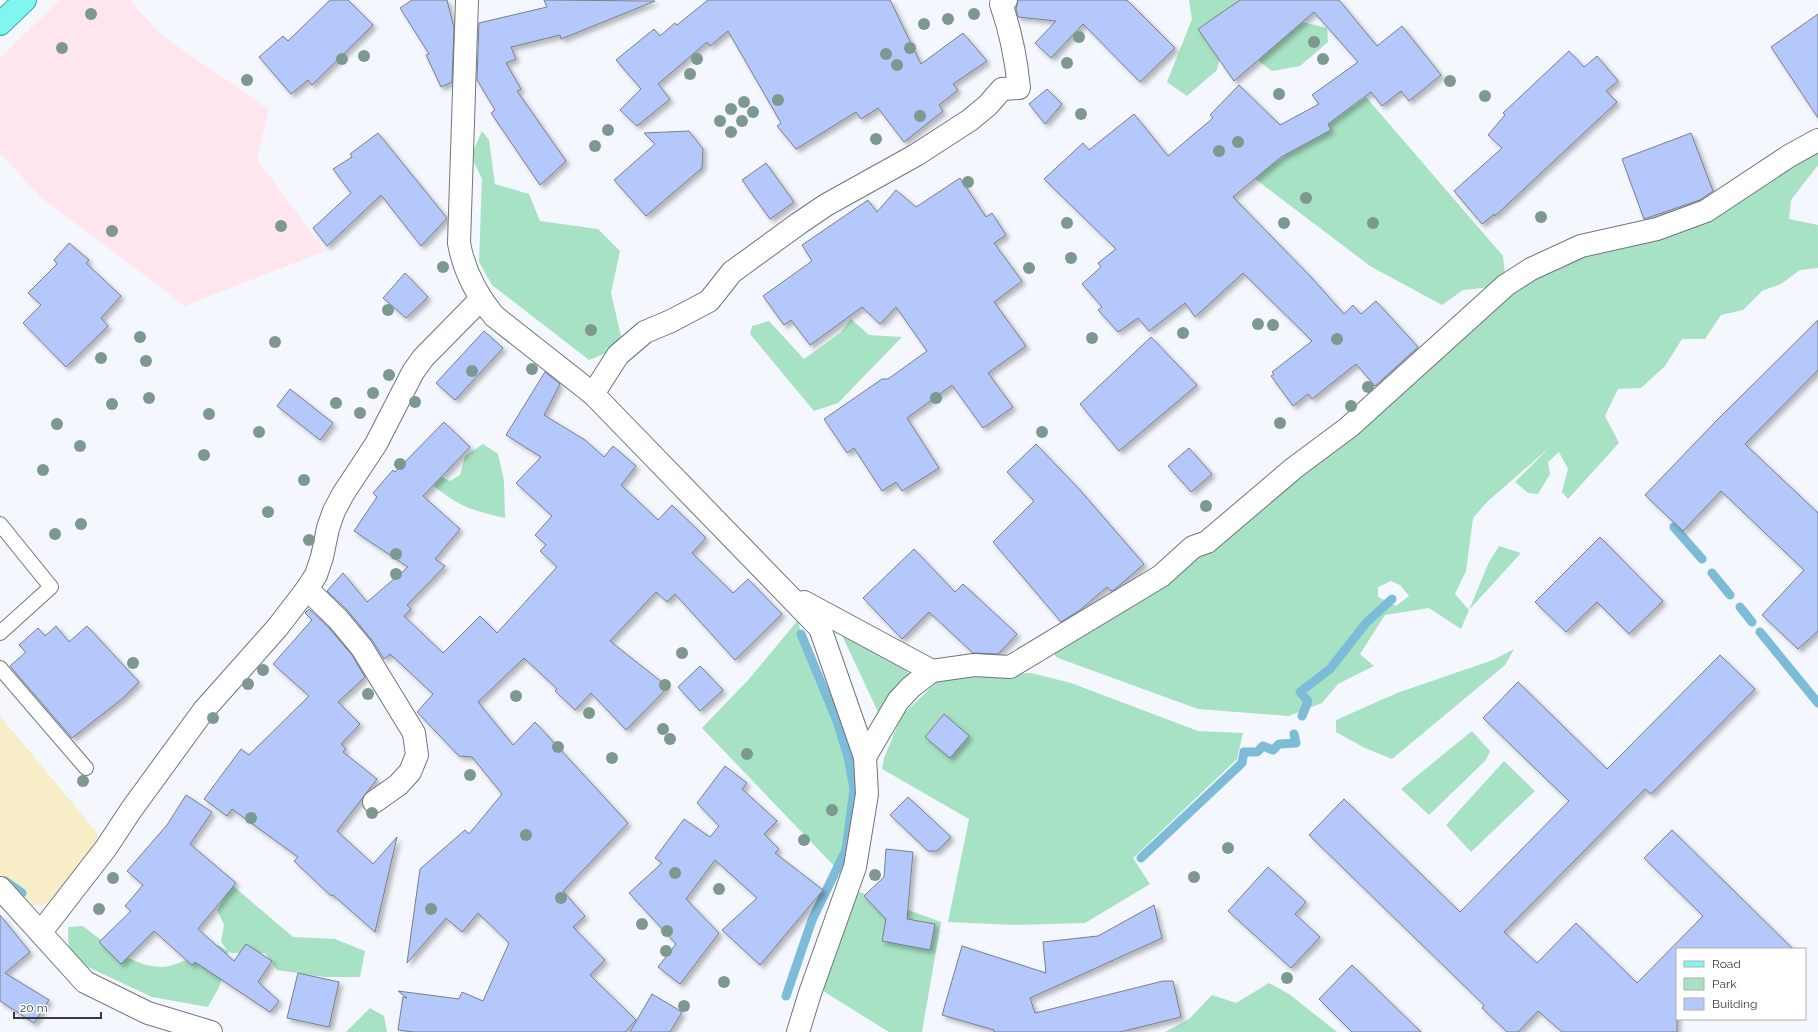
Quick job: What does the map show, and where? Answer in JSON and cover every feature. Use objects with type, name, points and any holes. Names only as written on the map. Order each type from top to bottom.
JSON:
[{"type":"main road","points":[[0,24],[25,0]]},
{"type":"street","points":[[467,0],[459,243],[463,264],[480,300],[494,316],[593,394],[820,628],[865,757],[867,794],[855,867],[810,992],[798,1032]]},
{"type":"street","points":[[593,394],[618,355],[644,332],[671,321],[709,301],[732,272],[798,224],[826,205],[916,155],[970,120],[988,105],[1002,89],[1019,88],[1014,47],[1002,1]]},
{"type":"street","points":[[865,757],[898,701],[911,687],[932,671],[974,665],[1010,667],[1160,576],[1193,547],[1207,542],[1289,473],[1349,427],[1506,285],[1531,269],[1581,246],[1657,229],[1706,211],[1789,156],[1818,140]]},
{"type":"street","points":[[41,932],[106,848],[131,810],[204,710],[277,628],[307,589],[316,575],[334,511],[343,494],[376,444],[413,372],[423,358],[480,300]]},
{"type":"street","points":[[307,589],[338,619],[362,648],[414,733],[417,755],[410,772],[398,785],[374,802]]},
{"type":"street","points":[[794,597],[932,671]]},
{"type":"street","points":[[0,888],[74,970],[91,986],[148,1013],[211,1032]]},
{"type":"lane","points":[[0,524],[51,587],[0,633]]},
{"type":"lane","points":[[0,668],[86,768]]},
{"type":"shaded area","points":[[60,0],[130,0],[161,35],[269,109],[257,159],[325,251],[185,306],[39,196],[0,153],[0,58]]},
{"type":"green space","points":[[1189,0],[1274,0],[1299,21],[1327,28],[1328,42],[1300,66],[1272,71],[1240,47],[1221,53],[1217,70],[1187,96],[1167,82],[1192,19]]},
{"type":"green space","points":[[1366,97],[1503,256],[1506,284],[1664,226],[1818,145],[1818,165],[1791,200],[1789,219],[1818,225],[1818,268],[1800,270],[1781,284],[1762,291],[1743,310],[1721,315],[1705,339],[1682,339],[1665,366],[1641,388],[1618,389],[1605,416],[1619,443],[1568,499],[1562,492],[1568,469],[1559,452],[1548,462],[1550,474],[1538,494],[1528,493],[1515,482],[1550,447],[1488,501],[1473,518],[1466,571],[1455,594],[1469,610],[1461,629],[1429,608],[1385,615],[1360,654],[1374,666],[1338,684],[1322,703],[1289,716],[1198,709],[1058,658],[1051,652],[1300,464],[1371,422],[1428,349],[1502,286],[1463,290],[1442,305],[1370,266],[1254,178]],"holes":[[[1391,581],[1400,585],[1409,596],[1396,606],[1378,597],[1378,587]]]},
{"type":"green space","points":[[482,131],[489,140],[495,184],[529,194],[540,221],[598,229],[620,251],[611,293],[621,336],[611,351],[589,360],[492,285],[479,262],[482,179],[471,156]]},
{"type":"green space","points":[[851,319],[869,335],[902,337],[838,403],[814,411],[750,334],[752,326],[769,321],[804,359],[840,333]]},
{"type":"green space","points":[[483,444],[498,454],[504,481],[505,518],[484,513],[460,504],[434,486],[435,474],[450,481],[460,475],[465,456]]},
{"type":"green space","points":[[1499,546],[1521,553],[1469,610],[1489,562]]},
{"type":"green space","points":[[798,620],[801,634],[837,721],[848,757],[854,789],[846,850],[837,869],[702,728],[750,678]]},
{"type":"green space","points":[[852,624],[911,675],[879,714],[839,629]]},
{"type":"green space","points":[[1514,649],[1505,665],[1392,759],[1365,748],[1336,732],[1336,720],[1397,693],[1493,660]]},
{"type":"green space","points":[[1031,673],[1071,683],[1198,731],[1243,733],[1237,759],[1133,858],[1150,884],[1085,923],[1015,925],[948,922],[969,819],[882,769],[884,758],[902,715],[938,681],[976,675]]},
{"type":"green space","points":[[1472,731],[1490,751],[1486,760],[1429,815],[1401,789]]},
{"type":"green space","points":[[1504,761],[1535,791],[1471,852],[1446,825]]},
{"type":"green space","points":[[232,885],[293,937],[335,939],[365,951],[360,977],[324,977],[277,970],[265,953],[231,953],[229,951],[220,985],[208,1007],[152,997],[69,958],[68,927],[83,926],[125,956],[149,966],[161,967],[173,965],[218,945],[228,951],[221,942],[224,925],[217,910]]},
{"type":"green space","points":[[854,890],[941,922],[922,1032],[889,1032],[823,991]]},
{"type":"green space","points":[[1269,983],[1289,994],[1337,1032],[1165,1032],[1189,1019],[1212,995],[1236,1003]]},
{"type":"green space","points":[[370,1008],[384,1016],[387,1032],[346,1032]]},
{"type":"sand","points":[[0,716],[99,835],[74,877],[55,899],[40,906],[28,902],[0,878]]},
{"type":"building","points":[[330,0],[348,0],[373,25],[312,85],[308,80],[291,94],[259,57],[283,36],[288,41]]},
{"type":"building","points":[[412,0],[447,0],[454,28],[452,82],[441,87],[426,55],[429,54],[400,8]]},
{"type":"building","points":[[544,0],[655,1],[561,39],[560,35],[511,47],[516,59],[506,63],[521,89],[517,91],[566,161],[540,185],[491,113],[495,110],[477,80],[479,23],[547,7]]},
{"type":"building","points":[[708,0],[890,0],[921,64],[963,33],[987,61],[953,84],[958,90],[939,105],[943,111],[904,142],[878,108],[861,119],[856,112],[796,149],[777,126],[781,123],[728,31],[710,46],[707,42],[658,84],[670,99],[637,126],[620,110],[641,89],[616,60],[654,29],[660,36],[675,23],[677,25]]},
{"type":"building","points":[[1018,0],[1127,0],[1175,48],[1140,82],[1083,24],[1051,58],[1035,43],[1056,21],[1018,17],[1016,9]]},
{"type":"building","points":[[1240,0],[1339,0],[1377,46],[1402,26],[1441,75],[1409,101],[1401,91],[1382,106],[1371,92],[1328,124],[1331,130],[1281,157],[1233,197],[1311,277],[1344,314],[1353,305],[1361,314],[1376,301],[1418,347],[1375,386],[1356,364],[1312,399],[1308,394],[1293,406],[1271,376],[1274,374],[1272,372],[1312,341],[1243,273],[1195,317],[1185,303],[1149,331],[1138,318],[1118,332],[1098,310],[1102,307],[1082,284],[1101,267],[1098,263],[1116,249],[1044,179],[1083,143],[1089,150],[1134,114],[1168,156],[1213,118],[1210,115],[1239,85],[1280,125],[1319,104],[1312,95],[1358,62],[1314,12],[1234,81],[1198,29]]},
{"type":"building","points":[[1818,14],[1818,118],[1771,47]]},
{"type":"building","points":[[1569,51],[1584,67],[1597,56],[1618,81],[1606,91],[1617,102],[1495,216],[1494,214],[1482,224],[1454,191],[1502,148],[1488,135],[1505,115],[1503,113]]},
{"type":"building","points":[[1047,89],[1062,104],[1045,124],[1029,104]]},
{"type":"building","points":[[689,131],[703,149],[702,168],[646,216],[614,180],[655,144],[644,133]]},
{"type":"building","points":[[378,133],[447,218],[421,246],[381,195],[327,246],[313,228],[351,193],[333,169],[352,157],[350,154]]},
{"type":"building","points":[[1691,133],[1713,191],[1700,200],[1644,219],[1622,159]]},
{"type":"building","points":[[766,163],[794,202],[770,219],[742,180]]},
{"type":"building","points":[[960,178],[986,217],[992,213],[1006,235],[994,243],[1022,281],[994,302],[1026,346],[988,373],[1013,407],[983,428],[952,385],[907,418],[939,468],[902,491],[896,482],[882,491],[854,448],[847,453],[824,419],[882,379],[888,379],[927,351],[896,307],[880,324],[862,307],[810,345],[791,320],[784,325],[763,296],[812,261],[802,245],[868,200],[877,212],[896,190],[916,207]]},
{"type":"building","points":[[69,243],[89,260],[86,263],[121,296],[101,318],[108,326],[66,367],[23,323],[41,305],[28,293],[57,264],[54,260]]},
{"type":"building","points":[[405,273],[428,297],[406,318],[383,298]]},
{"type":"building","points":[[1818,320],[1818,370],[1745,444],[1818,513],[1818,631],[1798,649],[1762,615],[1804,570],[1721,491],[1683,531],[1645,495],[1718,419]]},
{"type":"building","points":[[484,331],[503,348],[455,400],[436,383]]},
{"type":"building","points":[[1151,337],[1197,385],[1119,451],[1080,404]]},
{"type":"building","points":[[545,372],[560,384],[544,415],[585,440],[604,457],[613,446],[636,466],[621,485],[658,520],[672,505],[706,538],[692,553],[733,593],[748,579],[782,614],[735,660],[675,594],[667,602],[656,592],[610,641],[668,687],[626,730],[591,693],[575,710],[555,691],[557,689],[524,658],[478,702],[513,745],[535,722],[628,823],[563,891],[585,916],[573,927],[605,960],[590,975],[636,1020],[625,1032],[414,1032],[398,1030],[403,997],[407,998],[398,991],[459,999],[462,992],[483,1001],[509,943],[478,913],[462,932],[446,918],[407,963],[420,869],[465,830],[469,834],[502,794],[472,757],[459,756],[417,712],[433,694],[390,654],[384,659],[372,640],[348,611],[327,591],[343,573],[367,602],[408,567],[354,531],[377,497],[373,493],[393,470],[395,472],[444,422],[470,447],[423,496],[460,529],[435,559],[445,566],[407,605],[411,609],[404,616],[443,653],[480,616],[497,633],[557,567],[540,551],[546,545],[535,535],[552,516],[516,483],[541,457],[506,435]]},
{"type":"building","points":[[290,389],[333,423],[320,440],[277,406]]},
{"type":"building","points":[[1036,444],[1079,489],[1144,564],[1114,590],[1111,591],[1107,587],[1080,610],[1061,622],[993,542],[1034,501],[1007,472]]},
{"type":"building","points":[[1189,448],[1212,474],[1191,492],[1168,466]]},
{"type":"building","points":[[1600,537],[1663,601],[1629,634],[1597,602],[1566,632],[1535,602]]},
{"type":"building","points":[[914,549],[955,592],[963,584],[1017,634],[998,654],[973,653],[929,612],[902,639],[863,598]]},
{"type":"building","points":[[309,609],[329,628],[352,655],[365,677],[338,702],[360,724],[341,744],[346,749],[343,752],[377,779],[337,831],[373,864],[397,837],[375,932],[333,895],[331,896],[294,861],[298,857],[232,809],[227,816],[204,799],[241,749],[249,755],[309,696],[273,664],[312,620],[305,613]]},
{"type":"building","points":[[56,626],[69,642],[87,626],[139,682],[123,698],[72,738],[10,666],[26,652],[19,645],[38,628],[45,636]]},
{"type":"building","points":[[1720,655],[1755,689],[1651,794],[1645,789],[1504,932],[1537,963],[1576,923],[1637,983],[1703,916],[1644,858],[1672,830],[1792,948],[1676,948],[1677,1032],[1562,1032],[1538,1011],[1518,1032],[1507,1032],[1482,1008],[1484,1005],[1309,835],[1344,799],[1460,912],[1569,801],[1483,718],[1518,682],[1607,769]]},
{"type":"building","points":[[700,666],[723,690],[700,711],[678,687]]},
{"type":"building","points":[[944,714],[969,736],[950,758],[925,737]]},
{"type":"building","points":[[725,766],[747,783],[742,789],[777,821],[764,834],[779,849],[775,853],[823,890],[760,965],[722,930],[757,898],[715,860],[686,899],[719,933],[680,984],[658,967],[676,944],[629,893],[662,863],[655,858],[684,819],[710,837],[719,826],[697,803]]},
{"type":"building","points":[[186,795],[212,812],[190,844],[236,883],[198,929],[234,961],[246,944],[272,961],[258,982],[279,1001],[270,1012],[195,962],[192,965],[154,931],[121,964],[99,942],[131,911],[125,906],[143,885],[127,871],[167,825]]},
{"type":"building","points":[[908,797],[951,837],[937,851],[928,851],[890,815]]},
{"type":"building","points":[[886,849],[913,852],[907,919],[935,924],[930,950],[882,941],[886,919],[864,896],[884,877]]},
{"type":"building","points":[[1268,867],[1306,902],[1295,914],[1320,937],[1291,968],[1228,911]]},
{"type":"building","points":[[1154,905],[1162,938],[1030,998],[1035,1013],[1163,981],[1173,981],[1181,1017],[1120,1032],[994,1032],[994,1030],[942,1015],[962,946],[1046,973],[1043,942],[1098,936]]},
{"type":"building","points":[[0,915],[30,952],[5,973],[49,1000],[34,1023],[0,1001]]},
{"type":"building","points":[[1352,965],[1421,1032],[1352,1032],[1319,999]]},
{"type":"building","points":[[298,973],[339,982],[329,1027],[287,1018]]},
{"type":"building","points":[[652,994],[682,1012],[670,1032],[630,1032]]},
{"type":"waterway","points":[[1674,527],[1702,559]]},
{"type":"waterway","points":[[1712,573],[1730,595]]},
{"type":"waterway","points":[[1302,716],[1308,701],[1300,692],[1330,669],[1366,623],[1392,599]]},
{"type":"waterway","points":[[1740,607],[1752,622]]},
{"type":"waterway","points":[[1760,632],[1818,703]]},
{"type":"waterway","points":[[786,996],[812,920],[846,850],[854,789],[848,757],[837,721],[801,634]]},
{"type":"waterway","points":[[1141,858],[1242,763],[1244,752],[1257,752],[1263,746],[1273,750],[1279,744],[1296,743],[1294,734]]},
{"type":"waterway","points":[[5,881],[22,893]]}]
